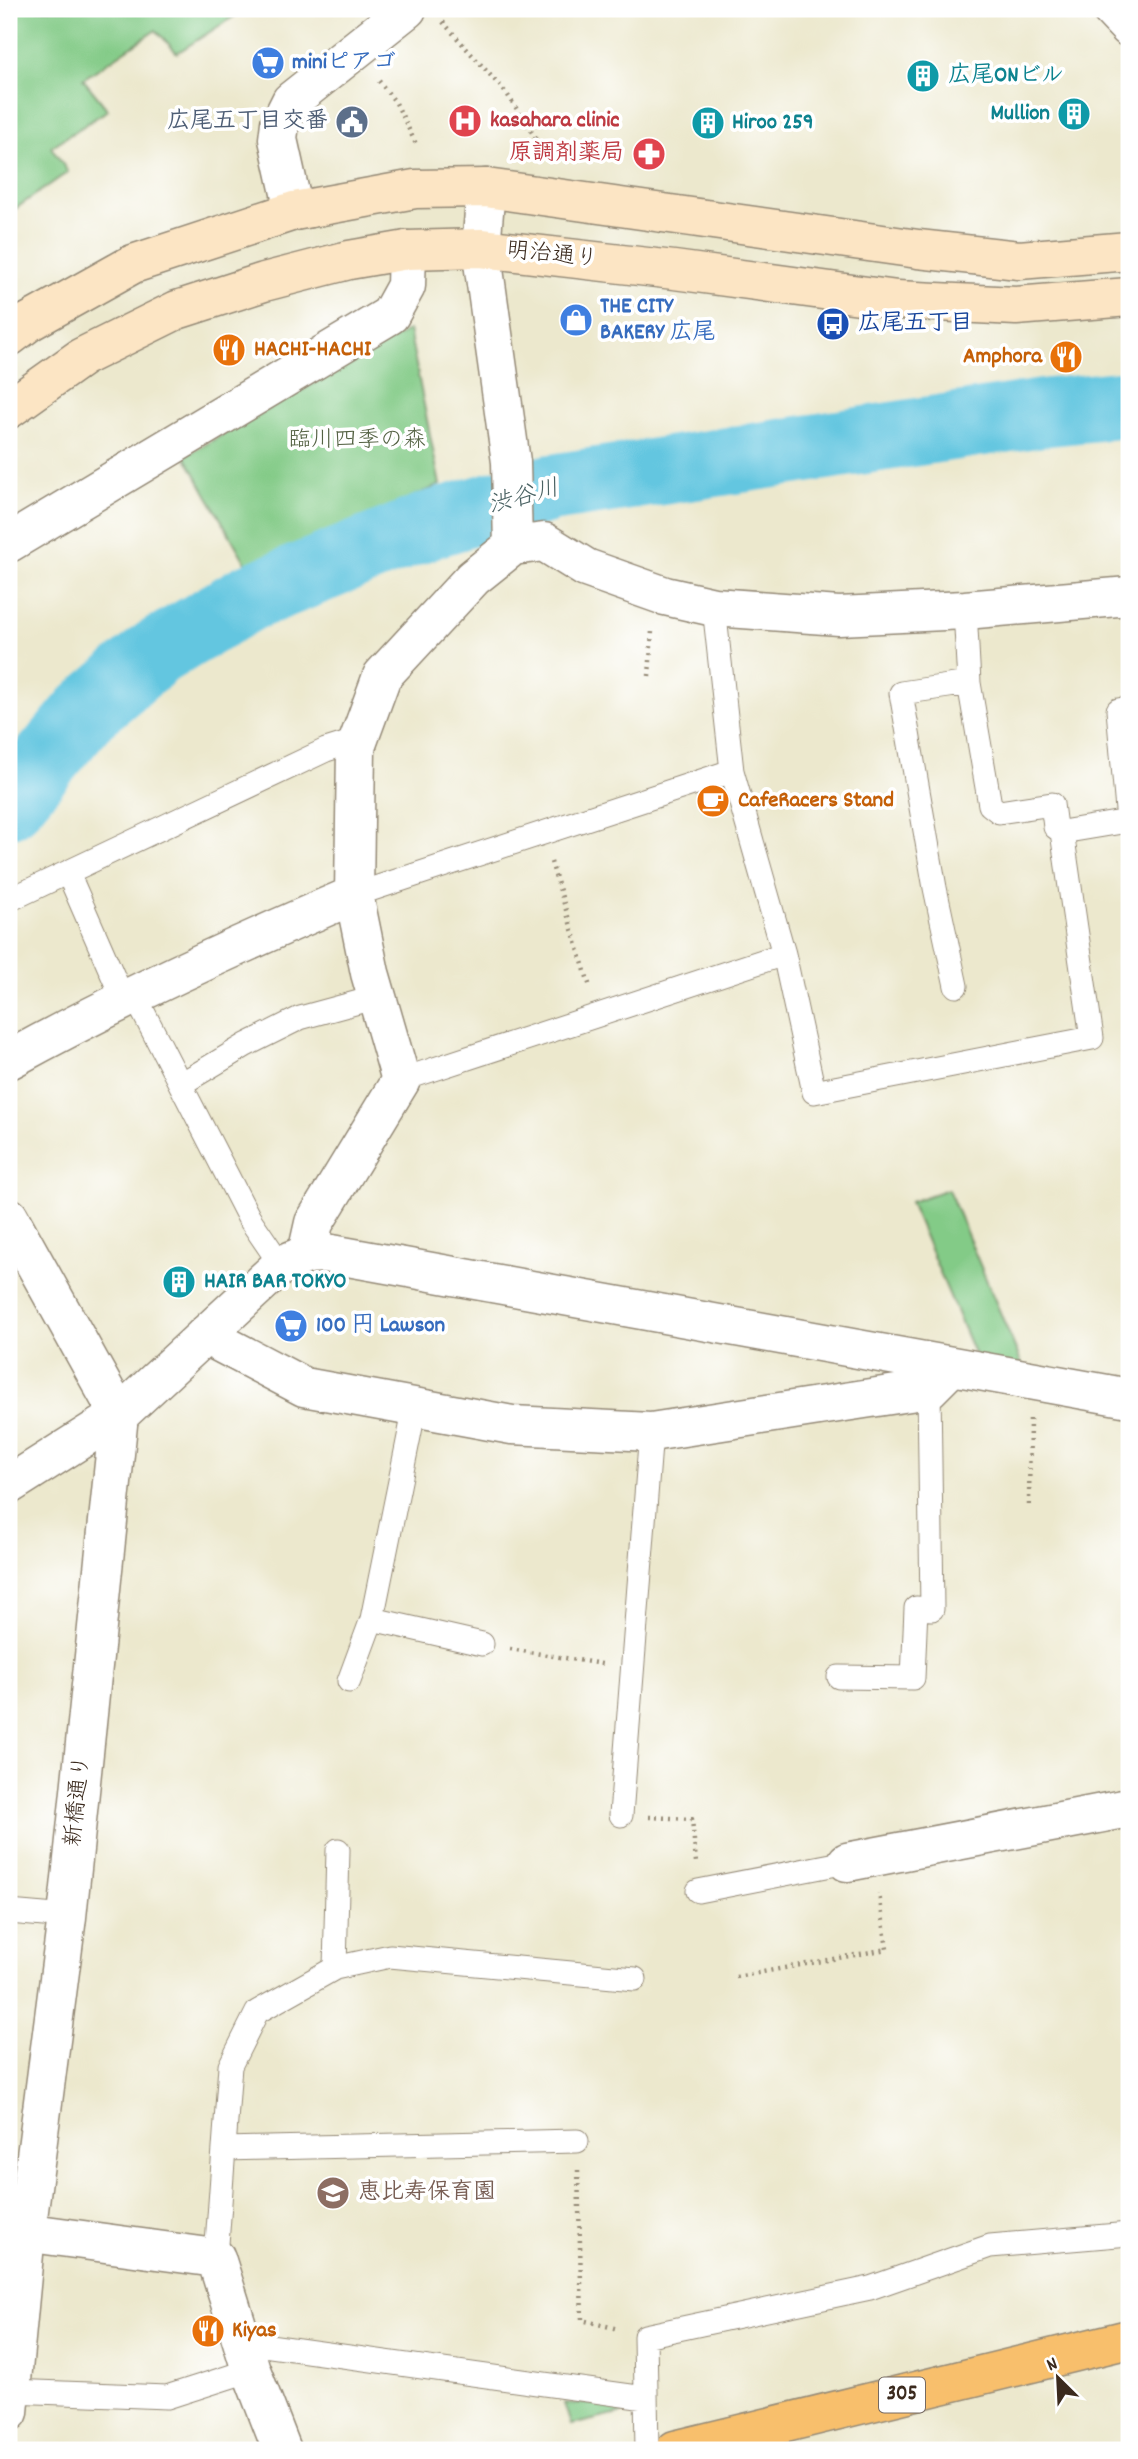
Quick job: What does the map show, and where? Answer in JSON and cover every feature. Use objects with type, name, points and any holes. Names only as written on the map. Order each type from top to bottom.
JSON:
[{"type":"main road","points":[[9,337],[29,322],[133,264],[293,211],[415,190],[486,188],[918,249],[1019,260],[1129,251]]},
{"type":"main road","name":"明治通り","points":[[9,410],[82,357],[177,310],[264,282],[349,260],[407,250],[481,248],[898,300],[1017,306],[1129,297]]},
{"type":"main road","name":"305","points":[[675,2450],[1129,2339]]},
{"type":"street","points":[[1111,9],[1129,28]]},
{"type":"street","points":[[293,211],[278,139],[280,123],[291,101],[355,49],[404,15]]},
{"type":"street","points":[[9,1485],[119,1415],[205,1335],[294,1259],[401,1080],[377,997],[355,895],[356,747],[382,676],[512,536],[512,462],[481,248],[486,188]]},
{"type":"street","points":[[9,543],[390,315],[406,286],[407,250]]},
{"type":"street","points":[[512,536],[544,542],[586,568],[665,596],[714,607],[839,616],[965,610],[1129,596]]},
{"type":"street","points":[[9,1060],[83,1018],[235,946],[355,895]]},
{"type":"street","points":[[9,1217],[119,1415]]},
{"type":"street","points":[[294,1259],[326,1253],[637,1308],[940,1378],[1030,1381],[1129,1398]]},
{"type":"street","points":[[205,1335],[304,1387],[512,1425],[651,1432],[940,1378]]},
{"type":"street","name":"新橋通り","points":[[10,2401],[18,2231],[67,1917],[119,1415]]},
{"type":"street","points":[[861,1860],[1129,1808]]},
{"type":"street","points":[[18,2231],[216,2258],[247,2356],[282,2450]]},
{"type":"lane","points":[[714,607],[732,771],[784,954],[814,1092],[1092,1038],[1062,832]]},
{"type":"lane","points":[[965,610],[969,682],[990,805],[999,812],[1052,804],[1055,827],[1062,832],[1128,821],[1118,710],[1129,708]]},
{"type":"lane","points":[[956,986],[935,888],[901,693],[969,682]]},
{"type":"lane","points":[[9,900],[326,750],[358,740]]},
{"type":"lane","points":[[355,895],[732,771]]},
{"type":"lane","points":[[68,873],[129,997],[181,1084],[249,1218],[294,1259]]},
{"type":"lane","points":[[401,1080],[784,954]]},
{"type":"lane","points":[[181,1084],[246,1045],[300,1018],[377,997]]},
{"type":"lane","points":[[839,1677],[913,1678],[916,1608],[932,1609],[940,1378]]},
{"type":"lane","points":[[349,1681],[372,1619],[415,1407]]},
{"type":"lane","points":[[621,1815],[651,1432]]},
{"type":"lane","points":[[372,1619],[482,1644]]},
{"type":"lane","points":[[335,1968],[338,1850]]},
{"type":"lane","points":[[698,1891],[861,1860]]},
{"type":"lane","points":[[9,1912],[67,1917]]},
{"type":"lane","points":[[216,2258],[230,2066],[257,2012],[335,1968],[390,1956],[635,1979]]},
{"type":"lane","points":[[224,2150],[577,2141]]},
{"type":"lane","points":[[647,2450],[645,2336],[870,2288],[990,2246],[1129,2234]]},
{"type":"lane","points":[[10,2401],[167,2397],[247,2356],[645,2398]]},
{"type":"path","points":[[404,15],[507,94],[535,137],[537,155]]},
{"type":"path","points":[[355,49],[396,103],[416,146]]},
{"type":"path","points":[[543,834],[598,1015]]},
{"type":"path","points":[[1029,1505],[1030,1381]]},
{"type":"path","points":[[482,1644],[632,1669]]},
{"type":"path","points":[[621,1815],[692,1819],[698,1891]]},
{"type":"path","points":[[736,1976],[887,1949],[861,1860]]},
{"type":"path","points":[[577,2141],[582,2320],[645,2336]]},
{"type":"green space","points":[[9,9],[239,9],[241,12],[177,53],[156,30],[83,79],[108,110],[51,147],[68,172],[9,213]]},
{"type":"green space","name":"臨川四季の森","points":[[409,330],[440,485],[248,567],[185,456]]},
{"type":"green space","points":[[948,1189],[1024,1369],[976,1358],[910,1202]]},
{"type":"green space","points":[[564,2403],[624,2405],[627,2412],[571,2425]]},
{"type":"waterway","name":"渋谷川","points":[[9,804],[86,712],[157,652],[248,598],[430,525],[551,488],[1049,412],[1129,404]]},
{"type":"place","name":"miniピアゴ","points":[[268,63]]},
{"type":"place","name":"広尾ONビル","points":[[923,76]]},
{"type":"place","name":"Mullion","points":[[1074,114]]},
{"type":"place","name":"kasahara clinic","points":[[465,121]]},
{"type":"place","name":"広尾五丁目交番","points":[[352,122]]},
{"type":"place","name":"Hiroo 259","points":[[708,123]]},
{"type":"place","name":"原調剤薬局","points":[[649,154]]},
{"type":"place","name":"THE CITY BAKERY 広尾","points":[[576,320]]},
{"type":"place","name":"広尾五丁目","points":[[833,324]]},
{"type":"place","name":"HACHI-HACHI","points":[[229,350]]},
{"type":"place","name":"Amphora","points":[[1066,357]]},
{"type":"place","name":"CafeRacers Stand","points":[[713,801]]},
{"type":"place","name":"HAIR BAR TOKYO","points":[[179,1282]]},
{"type":"place","name":"100 円 Lawson","points":[[291,1326]]},
{"type":"place","name":"恵比寿保育園","points":[[333,2193]]},
{"type":"place","name":"Kiyas","points":[[208,2331]]}]
